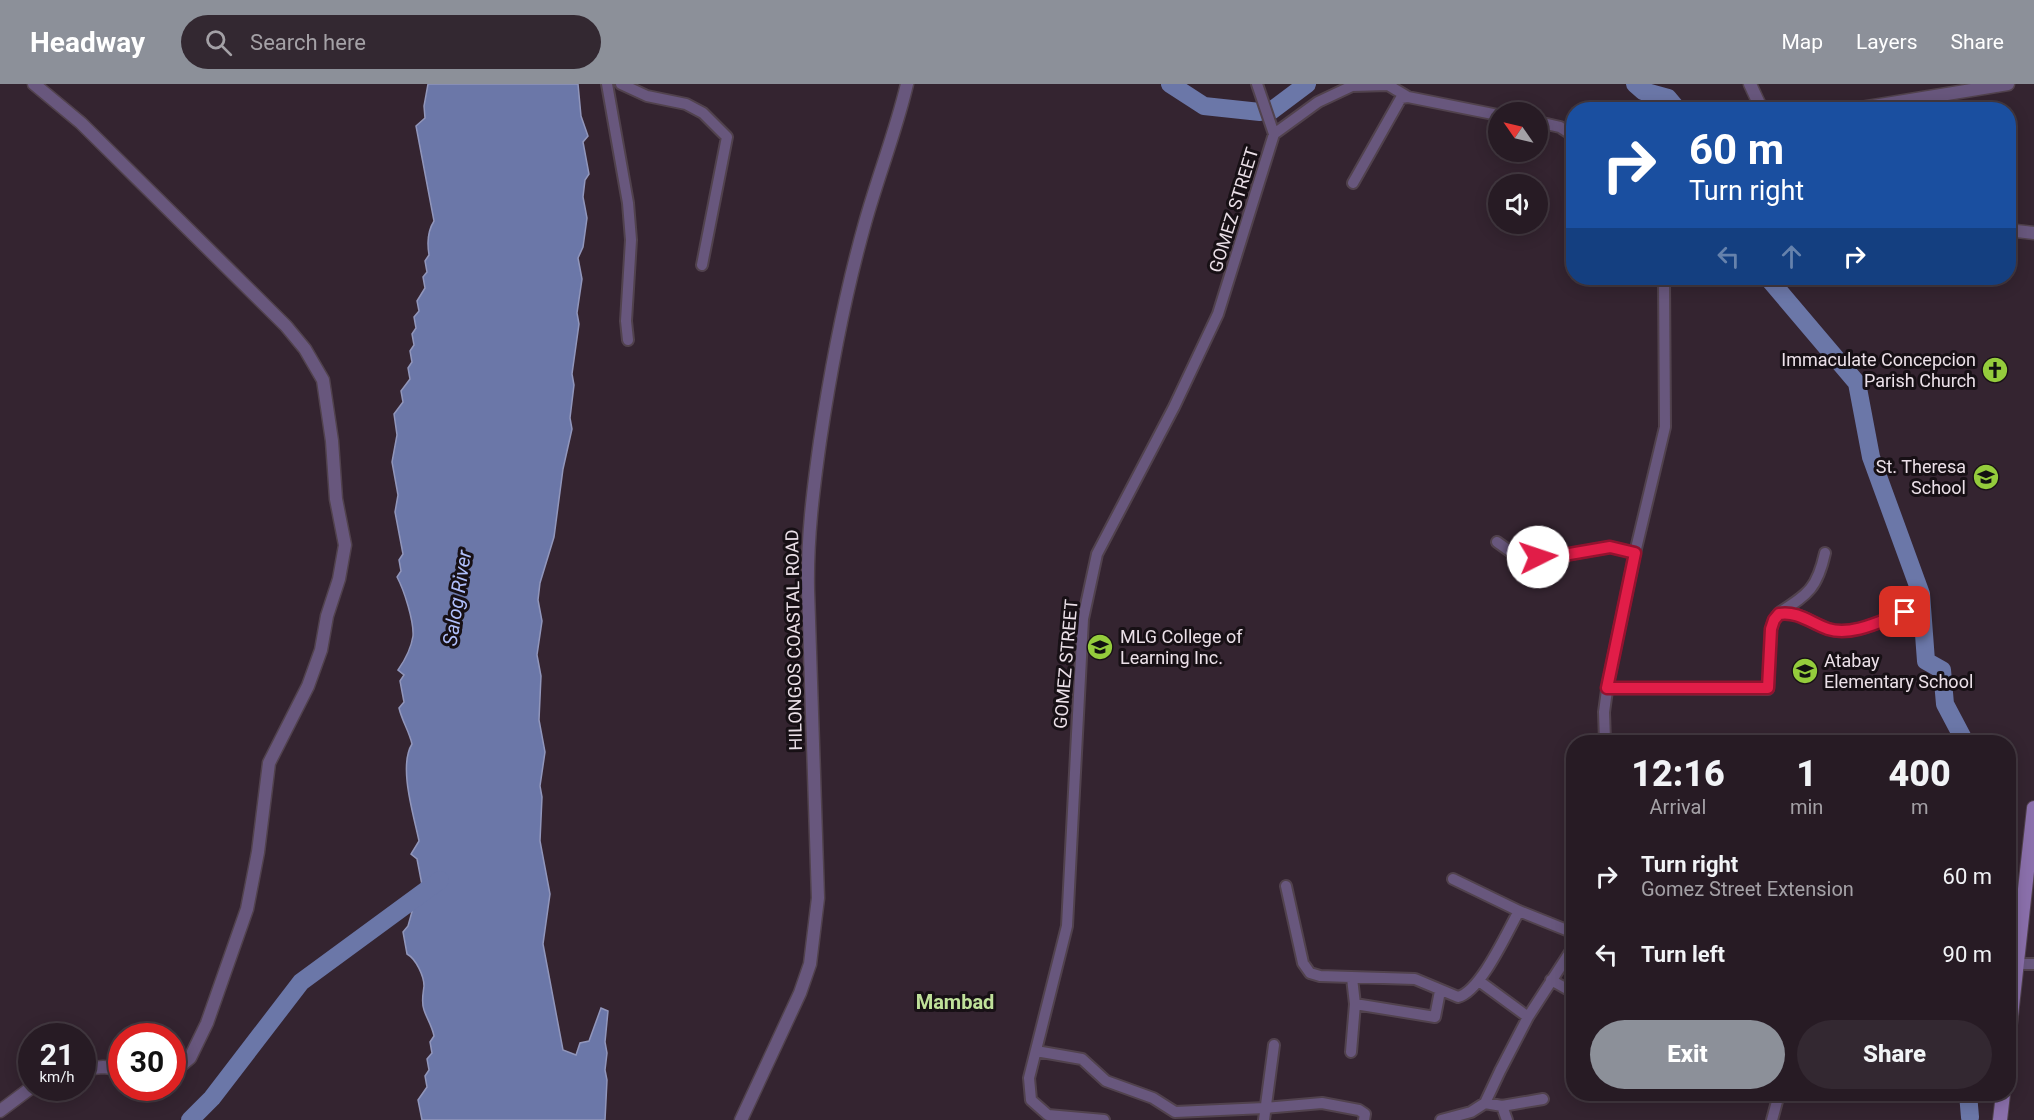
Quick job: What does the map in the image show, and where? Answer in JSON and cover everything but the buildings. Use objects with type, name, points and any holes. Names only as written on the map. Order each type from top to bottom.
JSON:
[{"type":"main road","points":[[2016,980],[2034,808]]},
{"type":"main road","points":[[2000,1120],[2002,1101]]},
{"type":"street","points":[[34,84],[81,123],[293,334],[306,349],[323,380],[332,441],[336,498],[345,545],[339,579],[327,616],[321,650],[308,686],[268,763],[258,852],[247,909],[207,1023],[190,1058],[186,1061]]},
{"type":"street","points":[[607,84],[628,203],[631,240],[626,321],[628,340]]},
{"type":"street","points":[[621,84],[647,96],[686,104],[703,113],[727,137],[702,265]]},
{"type":"street","name":"HILONGOS COASTAL ROAD","points":[[741,1120],[800,993],[810,964],[818,898],[807,546],[810,510],[826,401],[846,296],[866,220],[897,127],[907,84]]},
{"type":"street","points":[[1257,84],[1274,134],[1318,102],[1352,86],[1388,85],[1408,97]]},
{"type":"street","points":[[1750,84],[1758,102]]},
{"type":"street","points":[[1893,102],[2008,84]]},
{"type":"street","points":[[1353,183],[1401,98],[1408,97],[1488,113]]},
{"type":"street","points":[[1548,124],[1566,131]]},
{"type":"street","name":"GOMEZ STREET","points":[[1047,1118],[1031,1100],[1029,1078],[1067,926],[1083,619],[1097,554],[1174,407],[1218,315],[1274,134]]},
{"type":"street","points":[[2016,231],[2034,233]]},
{"type":"street","points":[[1605,735],[1604,712],[1607,688],[1635,553],[1665,427],[1664,285]]},
{"type":"street","points":[[1497,542],[1518,557],[1558,556],[1610,547],[1635,553]]},
{"type":"street","points":[[1607,688],[1768,688],[1771,629],[1774,620],[1808,594],[1821,570],[1825,553]]},
{"type":"street","points":[[1779,614],[1798,615],[1836,631],[1870,625],[1905,612]]},
{"type":"street","points":[[1453,879],[1519,911],[1566,930]]},
{"type":"street","points":[[1286,886],[1304,963],[1307,970],[1314,975],[1415,980],[1458,997],[1464,995],[1479,981],[1519,911]]},
{"type":"street","points":[[1441,1120],[1471,1112],[1485,1103],[1528,1017],[1566,958]]},
{"type":"street","points":[[2018,964],[2034,964]]},
{"type":"street","points":[[1351,1052],[1355,1004],[1352,978]]},
{"type":"street","points":[[1551,980],[1566,988]]},
{"type":"street","points":[[1479,981],[1528,1017]]},
{"type":"street","points":[[1355,1004],[1435,1017],[1440,990]]},
{"type":"street","points":[[1264,1120],[1274,1045]]},
{"type":"street","points":[[1036,1051],[1082,1059],[1106,1081],[1152,1098],[1175,1112],[1265,1108],[1322,1102],[1359,1110],[1365,1114],[1364,1120]]},
{"type":"street","points":[[0,1111],[18,1098]]},
{"type":"street","points":[[1485,1103],[1502,1106],[1543,1099]]},
{"type":"street","points":[[1772,1120],[1777,1101]]},
{"type":"street","points":[[1502,1106],[1507,1120]]},
{"type":"street","points":[[1047,1118],[1104,1120]]},
{"type":"water","name":"Salog River","points":[[428,84],[578,84],[581,116],[588,136],[583,142],[589,174],[585,180],[583,197],[587,218],[583,247],[578,258],[582,279],[572,374],[574,385],[570,418],[572,429],[563,469],[554,537],[540,583],[538,600],[542,621],[537,655],[541,676],[539,720],[545,752],[540,786],[542,797],[540,841],[550,894],[543,944],[563,1050],[576,1055],[580,1043],[589,1041],[601,1008],[608,1011],[605,1042],[607,1080],[605,1120],[422,1120],[418,1100],[427,1087],[425,1076],[429,1070],[427,1059],[432,1053],[430,1042],[434,1036],[423,1007],[423,977],[419,968],[407,954],[403,932],[408,926],[413,908],[423,890],[417,859],[411,854],[419,841],[411,805],[406,765],[412,744],[399,708],[404,702],[400,681],[404,675],[398,670],[409,650],[413,630],[408,606],[397,577],[401,571],[399,560],[403,554],[395,512],[398,495],[392,462],[397,435],[394,414],[403,402],[401,391],[410,379],[408,368],[412,362],[410,351],[414,345],[412,334],[416,328],[414,317],[419,311],[417,301],[425,288],[423,277],[427,272],[425,261],[429,255],[428,238],[434,221],[416,126],[425,118],[424,106]]},
{"type":"waterway","points":[[1170,84],[1204,106],[1260,112]]},
{"type":"waterway","points":[[1271,111],[1307,84]]},
{"type":"waterway","points":[[1635,84],[1643,91],[1668,98],[1671,102]]},
{"type":"waterway","points":[[1774,285],[1857,383],[1871,457],[1921,594],[1926,661],[1942,670],[1945,704],[1961,735]]},
{"type":"waterway","points":[[190,1120],[212,1098],[301,982],[440,880]]},
{"type":"waterway","points":[[1969,1101],[1970,1117]]},
{"type":"place","name":"Immaculate Concepcion Parish Church","points":[[1995,370]]},
{"type":"place","name":"St. Theresa School","points":[[1986,477]]},
{"type":"place","name":"MLG College of Learning Inc.","points":[[1100,647]]},
{"type":"place","name":"Atabay Elementary School","points":[[1805,671]]},
{"type":"district","name":"Mambad","points":[[955,1002]]},
{"type":"route","points":[[1538,557],[1610,547],[1635,553],[1607,688],[1768,688],[1771,629],[1779,614],[1798,615],[1830,630],[1845,631],[1870,625],[1905,612]]}]
